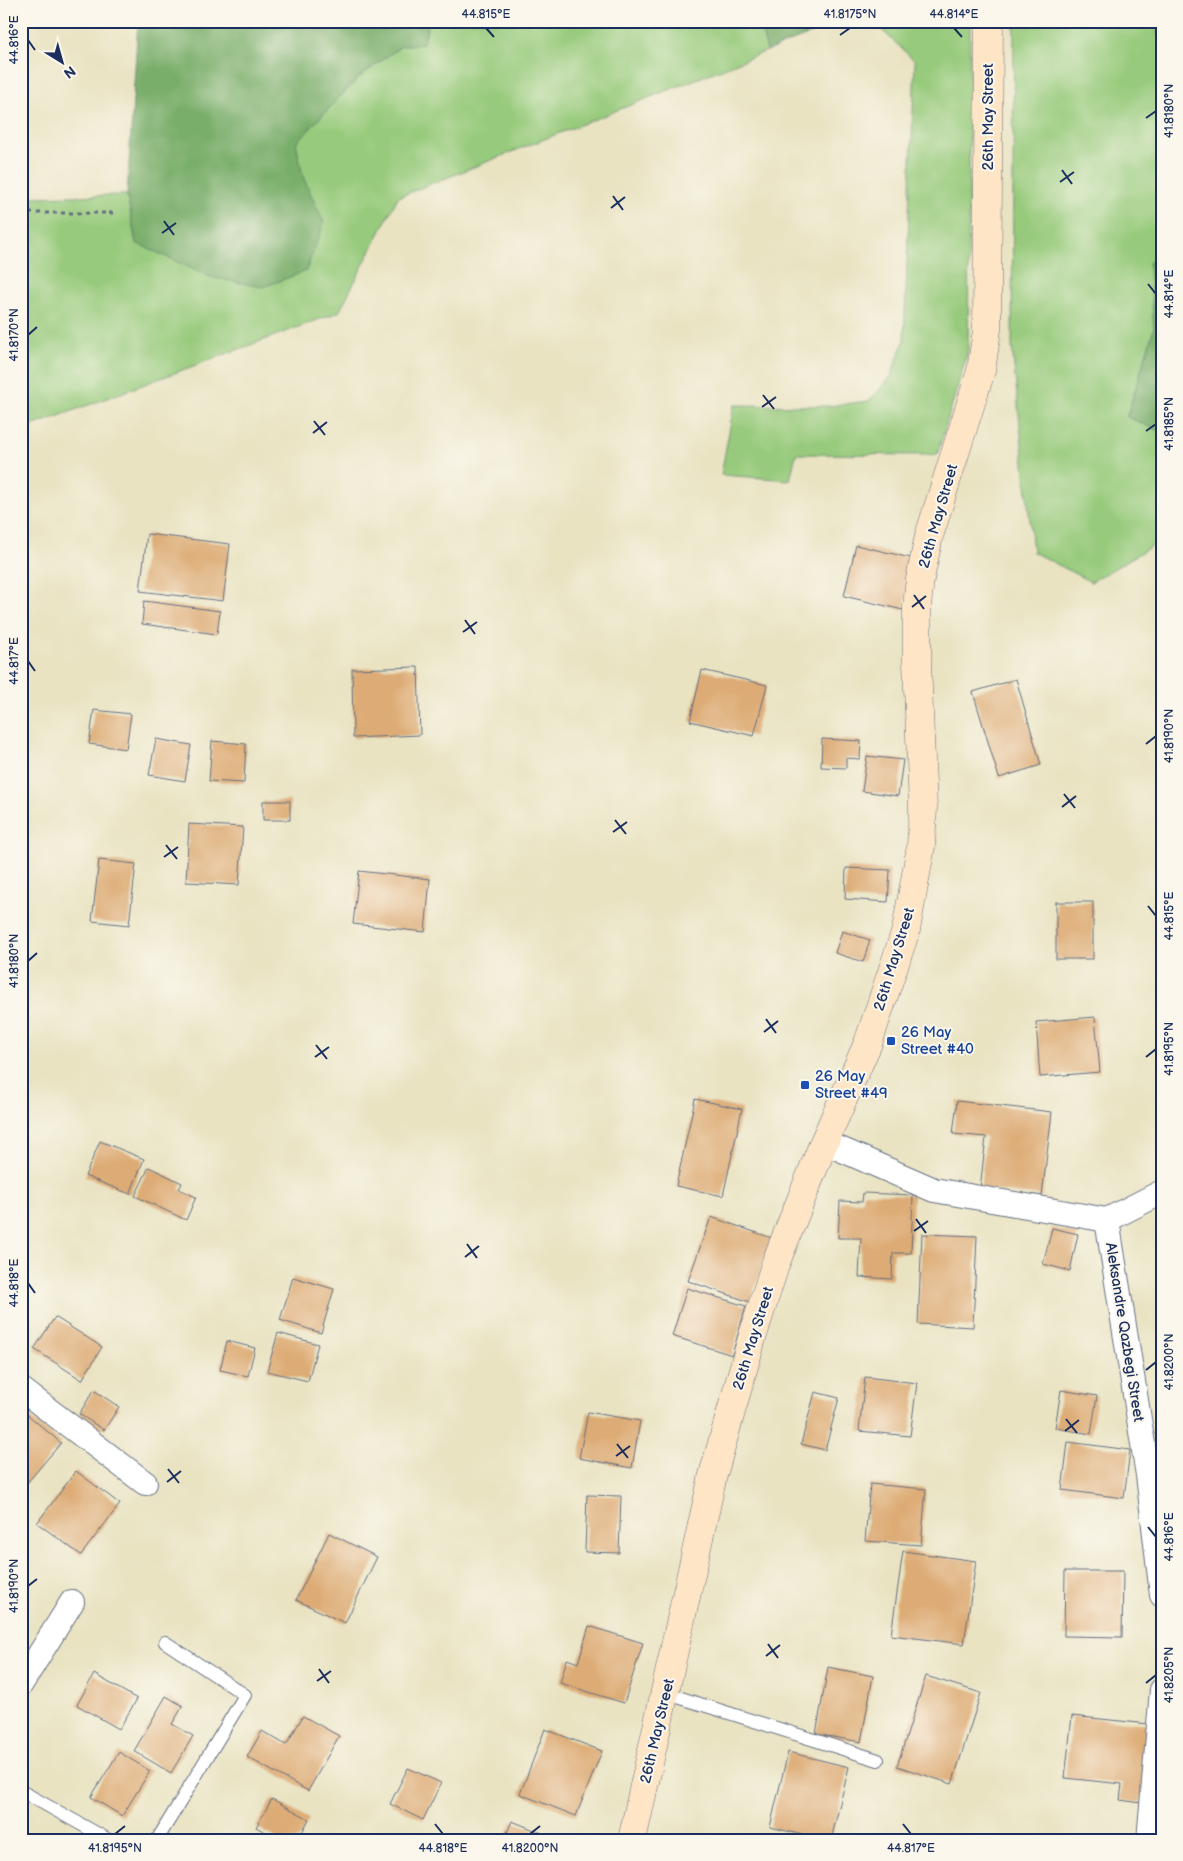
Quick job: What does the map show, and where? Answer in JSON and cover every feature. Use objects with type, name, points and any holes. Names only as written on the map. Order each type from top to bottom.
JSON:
[{"type":"street","name":"26th May Street","points":[[632,1840],[713,1475],[752,1338],[776,1262],[824,1142],[868,1043],[906,930],[920,854],[923,808],[917,663],[917,606],[920,579],[929,536],[981,371],[987,330],[989,21]]},
{"type":"street","points":[[824,1142],[934,1190],[1107,1220]]},
{"type":"street","name":"Aleksandre Qazbegi Street","points":[[1162,1192],[1107,1220],[1148,1475],[1162,1595]]},
{"type":"street","points":[[21,1389],[145,1484]]},
{"type":"street","points":[[21,1684],[72,1602]]},
{"type":"street","points":[[1149,1840],[1162,1690]]},
{"type":"lane","points":[[157,1840],[245,1695],[165,1642]]},
{"type":"lane","points":[[665,1693],[878,1760]]},
{"type":"lane","points":[[21,1791],[109,1840]]},
{"type":"path","points":[[21,213],[116,213]]},
{"type":"green space","points":[[138,21],[429,21],[423,43],[401,46],[358,78],[296,143],[303,177],[324,223],[306,271],[263,287],[210,277],[136,243],[127,195]]},
{"type":"green space","points":[[429,21],[759,21],[767,51],[398,197],[339,312],[21,430],[21,197],[127,195],[136,243],[324,223],[302,177],[296,143],[358,78],[401,46],[423,43]]},
{"type":"green space","points":[[759,21],[843,21],[767,51]]},
{"type":"green space","points":[[872,21],[970,21],[968,351],[937,455],[796,454],[790,480],[721,475],[734,405],[830,406],[869,401],[890,378],[904,341],[915,61]]},
{"type":"green space","points":[[1014,21],[1162,21],[1157,33],[1162,50],[1162,246],[1149,264],[1154,329],[1127,416],[1162,432],[1162,540],[1091,582],[1033,552],[1012,346]]},
{"type":"green space","points":[[1162,246],[1162,432],[1127,417],[1154,329],[1149,264]]},
{"type":"building","points":[[147,534],[230,544],[223,601],[140,591]]},
{"type":"building","points":[[856,545],[915,559],[903,610],[844,596]]},
{"type":"building","points":[[144,601],[220,611],[217,634],[142,624]]},
{"type":"building","points":[[418,667],[420,735],[353,738],[352,669]]},
{"type":"building","points":[[702,670],[767,685],[754,736],[690,721]]},
{"type":"building","points":[[1016,679],[1041,765],[999,778],[973,692]]},
{"type":"building","points":[[94,710],[131,714],[126,749],[89,744]]},
{"type":"building","points":[[156,739],[191,745],[185,781],[149,775]]},
{"type":"building","points":[[822,739],[861,741],[860,759],[846,758],[846,768],[821,767]]},
{"type":"building","points":[[212,741],[246,744],[244,783],[209,781]]},
{"type":"building","points":[[867,756],[903,760],[898,796],[862,791]]},
{"type":"building","points":[[263,801],[290,801],[290,820],[263,820]]},
{"type":"building","points":[[189,824],[243,827],[239,885],[186,882]]},
{"type":"building","points":[[99,860],[136,864],[129,925],[92,921]]},
{"type":"building","points":[[846,868],[890,870],[888,902],[845,899]]},
{"type":"building","points":[[359,871],[430,879],[425,932],[353,924]]},
{"type":"building","points":[[1056,902],[1093,902],[1093,959],[1056,959]]},
{"type":"building","points":[[842,931],[870,940],[863,962],[835,953]]},
{"type":"building","points":[[1095,1017],[1100,1072],[1040,1077],[1036,1022]]},
{"type":"building","points":[[695,1099],[742,1109],[723,1196],[676,1186]]},
{"type":"building","points":[[957,1101],[1052,1112],[1042,1196],[980,1189],[986,1137],[953,1134]]},
{"type":"building","points":[[100,1141],[144,1159],[130,1194],[85,1176]]},
{"type":"building","points":[[149,1167],[182,1183],[179,1189],[196,1197],[186,1220],[135,1196]]},
{"type":"building","points":[[863,1193],[913,1195],[911,1253],[893,1253],[892,1279],[859,1277],[861,1238],[838,1238],[840,1201],[862,1202]]},
{"type":"building","points":[[711,1217],[772,1238],[750,1302],[688,1281]]},
{"type":"building","points":[[1052,1228],[1078,1234],[1070,1271],[1043,1264]]},
{"type":"building","points":[[922,1234],[977,1236],[973,1327],[918,1324]]},
{"type":"building","points":[[293,1277],[334,1289],[321,1333],[280,1320]]},
{"type":"building","points":[[21,1286],[28,1289],[21,1303]]},
{"type":"building","points":[[687,1288],[746,1306],[732,1355],[672,1336]]},
{"type":"building","points":[[55,1317],[102,1347],[82,1380],[34,1349]]},
{"type":"building","points":[[278,1333],[318,1344],[308,1381],[267,1371]]},
{"type":"building","points":[[227,1341],[255,1348],[248,1376],[220,1370]]},
{"type":"building","points":[[865,1377],[917,1383],[910,1436],[859,1431]]},
{"type":"building","points":[[94,1390],[119,1407],[104,1430],[79,1414]]},
{"type":"building","points":[[1061,1390],[1097,1396],[1091,1434],[1055,1428]]},
{"type":"building","points":[[815,1392],[839,1398],[825,1450],[801,1444]]},
{"type":"building","points":[[21,1409],[61,1443],[26,1484],[21,1479]]},
{"type":"building","points":[[588,1412],[640,1421],[632,1468],[579,1458]]},
{"type":"building","points":[[1068,1442],[1130,1450],[1124,1498],[1062,1490]]},
{"type":"building","points":[[76,1471],[120,1504],[81,1555],[37,1523]]},
{"type":"building","points":[[870,1484],[926,1489],[921,1545],[865,1541]]},
{"type":"building","points":[[587,1495],[621,1496],[619,1553],[585,1552]]},
{"type":"building","points":[[329,1533],[377,1557],[345,1623],[296,1600]]},
{"type":"building","points":[[903,1551],[976,1561],[964,1644],[891,1635]]},
{"type":"building","points":[[1065,1571],[1123,1571],[1122,1637],[1064,1636]]},
{"type":"building","points":[[589,1626],[643,1643],[624,1703],[560,1683],[567,1659],[578,1663]]},
{"type":"building","points":[[828,1667],[873,1676],[861,1742],[816,1734]]},
{"type":"building","points":[[94,1674],[137,1699],[119,1729],[77,1705]]},
{"type":"building","points":[[926,1676],[981,1693],[952,1784],[897,1766]]},
{"type":"building","points":[[166,1696],[183,1706],[172,1724],[193,1736],[171,1773],[134,1751]]},
{"type":"building","points":[[303,1716],[339,1736],[308,1791],[247,1757],[262,1731],[286,1745]]},
{"type":"building","points":[[1072,1716],[1149,1724],[1141,1803],[1120,1800],[1122,1784],[1065,1778]]},
{"type":"building","points":[[545,1729],[602,1751],[576,1816],[520,1794]]},
{"type":"building","points":[[119,1752],[150,1771],[122,1816],[91,1797]]},
{"type":"building","points":[[788,1752],[849,1767],[831,1840],[770,1827]]},
{"type":"building","points":[[408,1768],[441,1783],[423,1820],[390,1804]]},
{"type":"building","points":[[272,1799],[309,1819],[298,1840],[280,1840],[256,1827]]},
{"type":"building","points":[[512,1821],[559,1840],[504,1840]]},
{"type":"place","name":"26 May Street #40","points":[[891,1041]]},
{"type":"place","name":"26 May Street #49","points":[[805,1085]]}]
